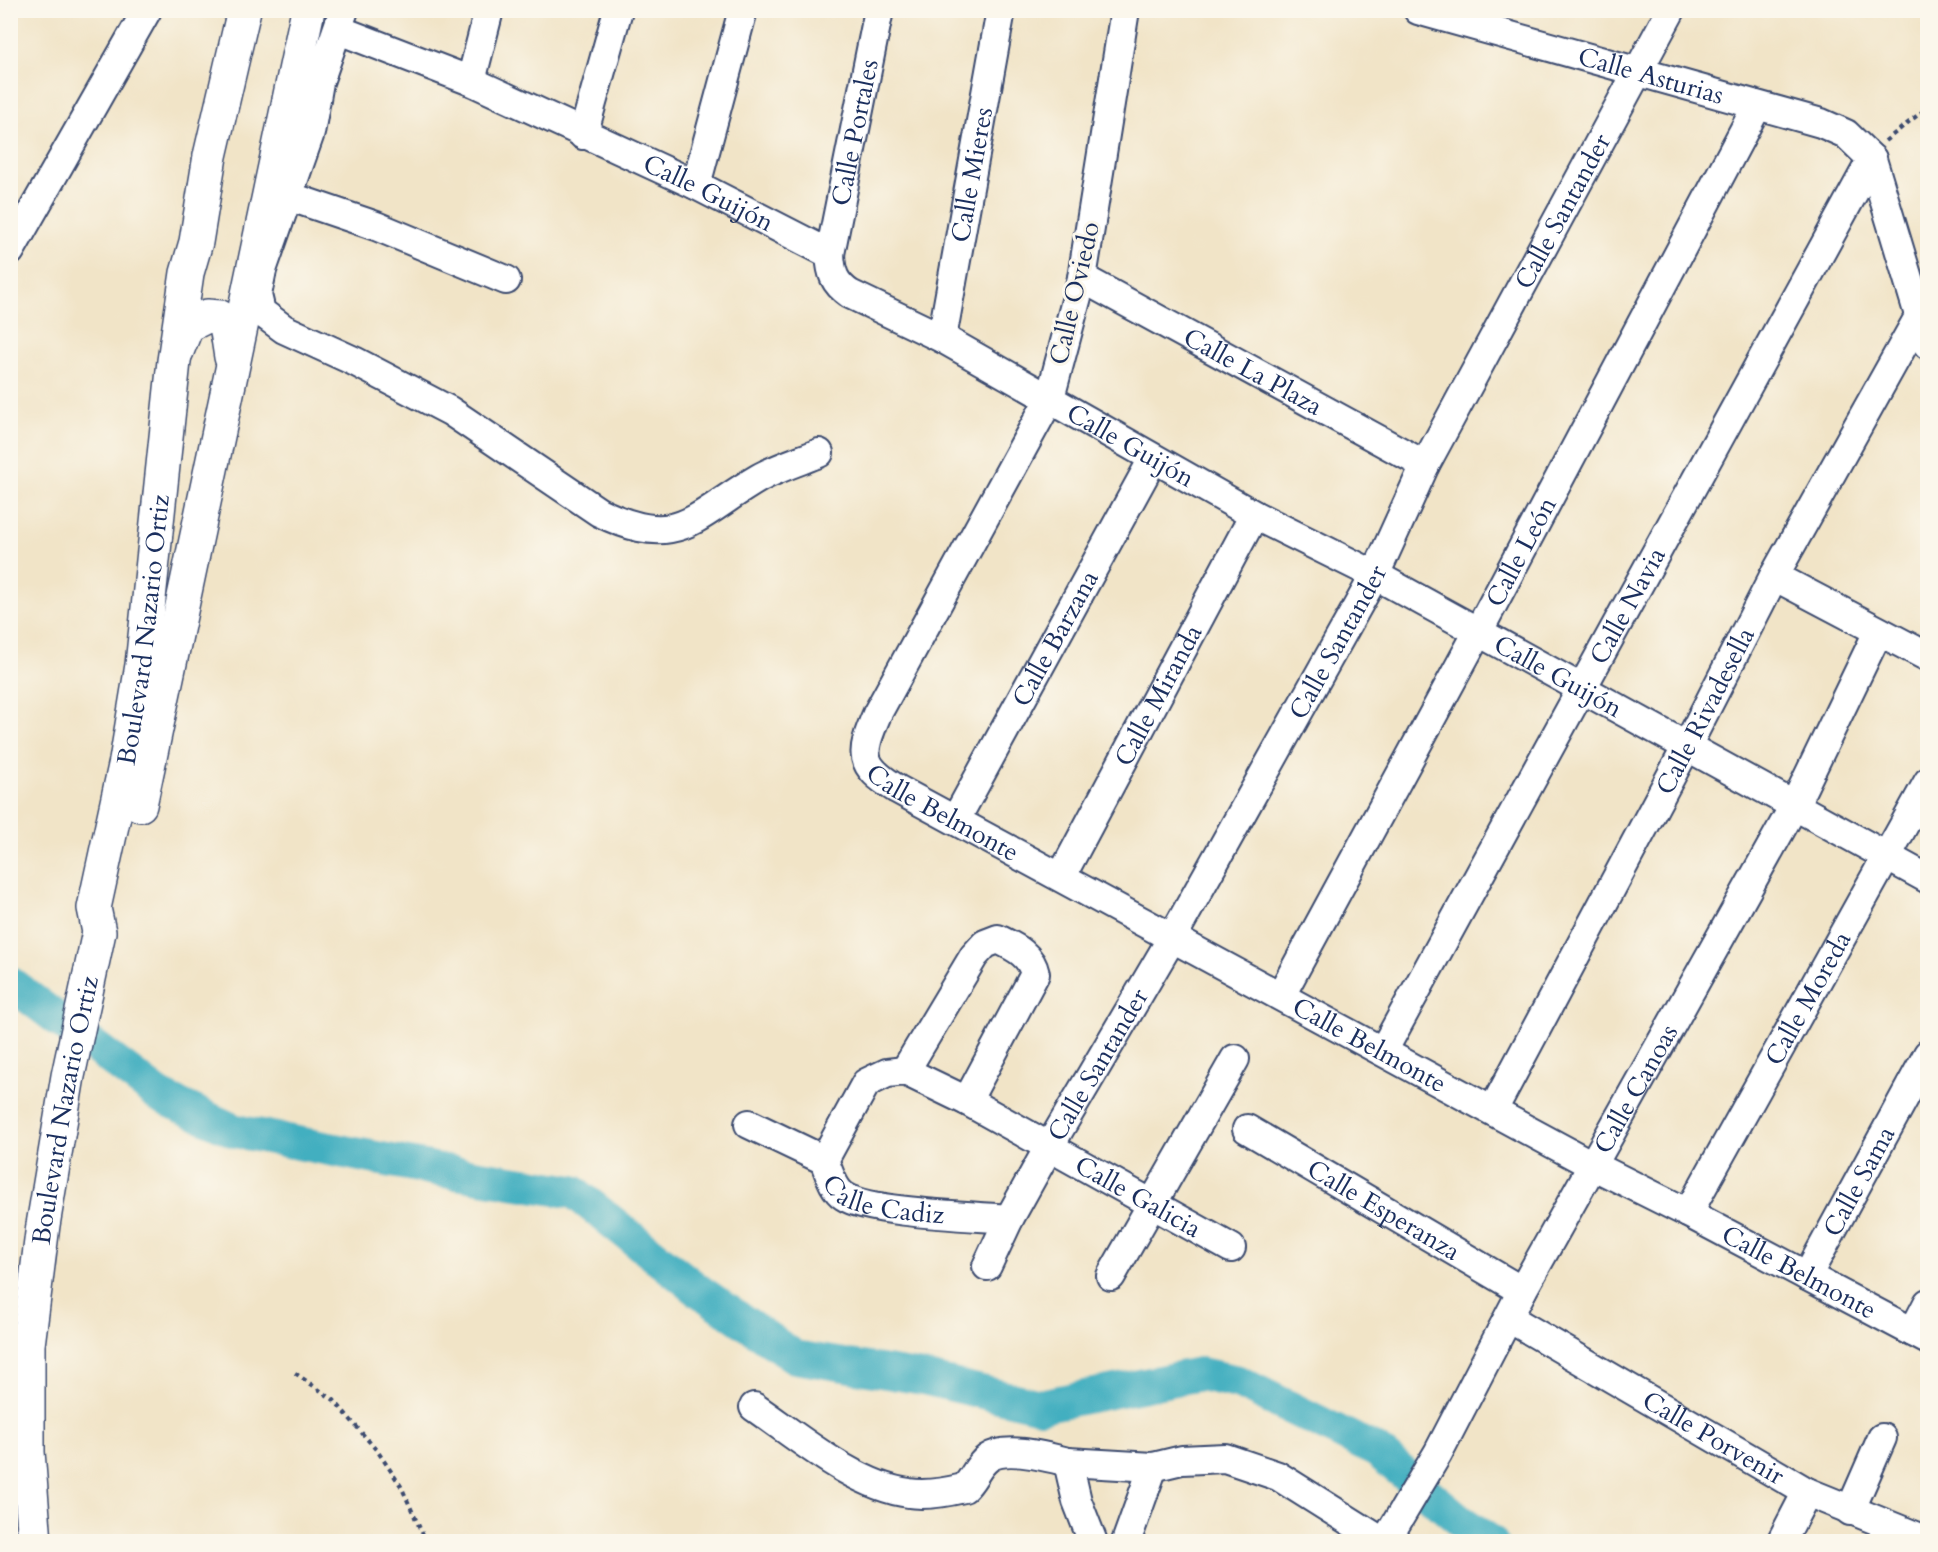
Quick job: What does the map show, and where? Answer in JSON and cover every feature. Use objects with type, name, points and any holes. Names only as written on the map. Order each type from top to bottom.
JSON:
[{"type":"main road","name":"Boulevard Nazario Ortiz","points":[[35,1542],[28,1452],[28,1345],[43,1226],[68,1076],[99,932],[94,908],[126,761],[142,665],[174,361],[187,273],[196,242],[210,156],[244,10]]},
{"type":"main road","name":"Boulevard Nazario Ortiz","points":[[99,932],[116,912],[308,10]]},
{"type":"main road","name":"Boulevard Nazario Ortiz","points":[[196,242],[199,289],[204,298],[216,304],[234,301],[246,282],[255,258]]},
{"type":"main road","name":"Boulevard Nazario Ortiz","points":[[174,361],[187,326],[207,316],[220,317],[226,326],[231,346],[230,380]]},
{"type":"street","points":[[10,251],[147,10]]},
{"type":"street","points":[[471,81],[489,10]]},
{"type":"street","points":[[584,135],[618,10]]},
{"type":"street","points":[[696,185],[743,10]]},
{"type":"street","name":"Calle Portales","points":[[830,254],[879,10]]},
{"type":"street","name":"Calle Mieres","points":[[942,338],[1001,10]]},
{"type":"street","name":"Calle Oviedo","points":[[877,714],[1050,398],[1082,278],[1125,10]]},
{"type":"street","name":"Calle Asturias","points":[[1418,10],[1838,129],[1856,141],[1872,159]]},
{"type":"street","name":"Calle Santander","points":[[987,1266],[1009,1219],[1049,1147],[1172,938],[1375,575],[1425,465],[1671,10]]},
{"type":"street","points":[[342,20],[325,61],[310,133],[262,270],[257,295],[261,312],[267,318],[284,329],[354,361],[450,411],[599,512],[626,525],[653,531],[677,528],[699,518],[762,476],[819,453]]},
{"type":"street","name":"Calle Guijón","points":[[342,20],[584,135],[696,185],[830,254],[831,272],[838,286],[873,307],[942,338],[1254,515],[1375,575],[1928,879]]},
{"type":"street","name":"Calle León","points":[[1281,995],[1478,632],[1757,106]]},
{"type":"street","points":[[1872,159],[1928,345]]},
{"type":"street","name":"Calle Navia","points":[[1383,1051],[1872,159]]},
{"type":"street","points":[[288,196],[376,226],[506,280]]},
{"type":"street","name":"Calle La Plaza","points":[[1082,278],[1425,465]]},
{"type":"street","name":"Calle Rivadesella","points":[[1493,1110],[1686,748],[1774,576],[1920,315]]},
{"type":"street","name":"Calle Barzana","points":[[956,819],[1153,459]]},
{"type":"street","name":"Calle Miranda","points":[[1061,877],[1254,515]]},
{"type":"street","points":[[1774,576],[1928,657]]},
{"type":"street","name":"Calle Canoas","points":[[1388,1536],[1438,1453],[1522,1291],[1794,806],[1878,632]]},
{"type":"street","name":"Calle Belmonte","points":[[877,714],[864,744],[867,765],[881,779],[897,789],[1593,1166],[1688,1213],[1920,1336]]},
{"type":"street","name":"Calle Moreda","points":[[1688,1213],[1928,782]]},
{"type":"street","points":[[824,1160],[866,1083],[875,1078],[905,1071],[980,949],[991,939],[998,939],[1026,955],[1034,964],[1035,974],[967,1101]]},
{"type":"street","name":"Calle Sama","points":[[1807,1276],[1928,1054]]},
{"type":"street","points":[[1111,1276],[1235,1059]]},
{"type":"street","name":"Calle Galicia","points":[[905,1071],[967,1101],[1231,1248]]},
{"type":"street","name":"Calle Cadiz","points":[[749,1124],[824,1160],[832,1182],[843,1196],[856,1202],[896,1209],[1009,1219]]},
{"type":"street","name":"Calle Esperanza","points":[[1247,1129],[1522,1291]]},
{"type":"street","points":[[1920,1336],[1928,1303]]},
{"type":"street","name":"Calle Porvenir","points":[[1509,1318],[1807,1492],[1850,1511],[1928,1540]]},
{"type":"street","points":[[754,1407],[834,1462],[886,1487],[908,1493],[934,1494],[964,1488],[979,1466],[997,1454],[1035,1454],[1068,1462],[1153,1467],[1182,1460],[1225,1458],[1278,1476],[1388,1536]]},
{"type":"street","points":[[1850,1511],[1882,1438]]},
{"type":"street","points":[[1068,1462],[1077,1501],[1093,1542]]},
{"type":"street","points":[[1125,1542],[1153,1467]]},
{"type":"street","points":[[1781,1542],[1807,1492]]},
{"type":"path","points":[[1872,159],[1892,132],[1928,108]]},
{"type":"path","points":[[295,1373],[334,1400],[378,1452],[401,1486],[426,1542]]},
{"type":"waterway","points":[[10,983],[160,1096],[235,1131],[455,1173],[574,1192],[698,1290],[795,1357],[923,1378],[1040,1406],[1200,1374],[1238,1382],[1377,1451],[1462,1522],[1491,1542]]}]
